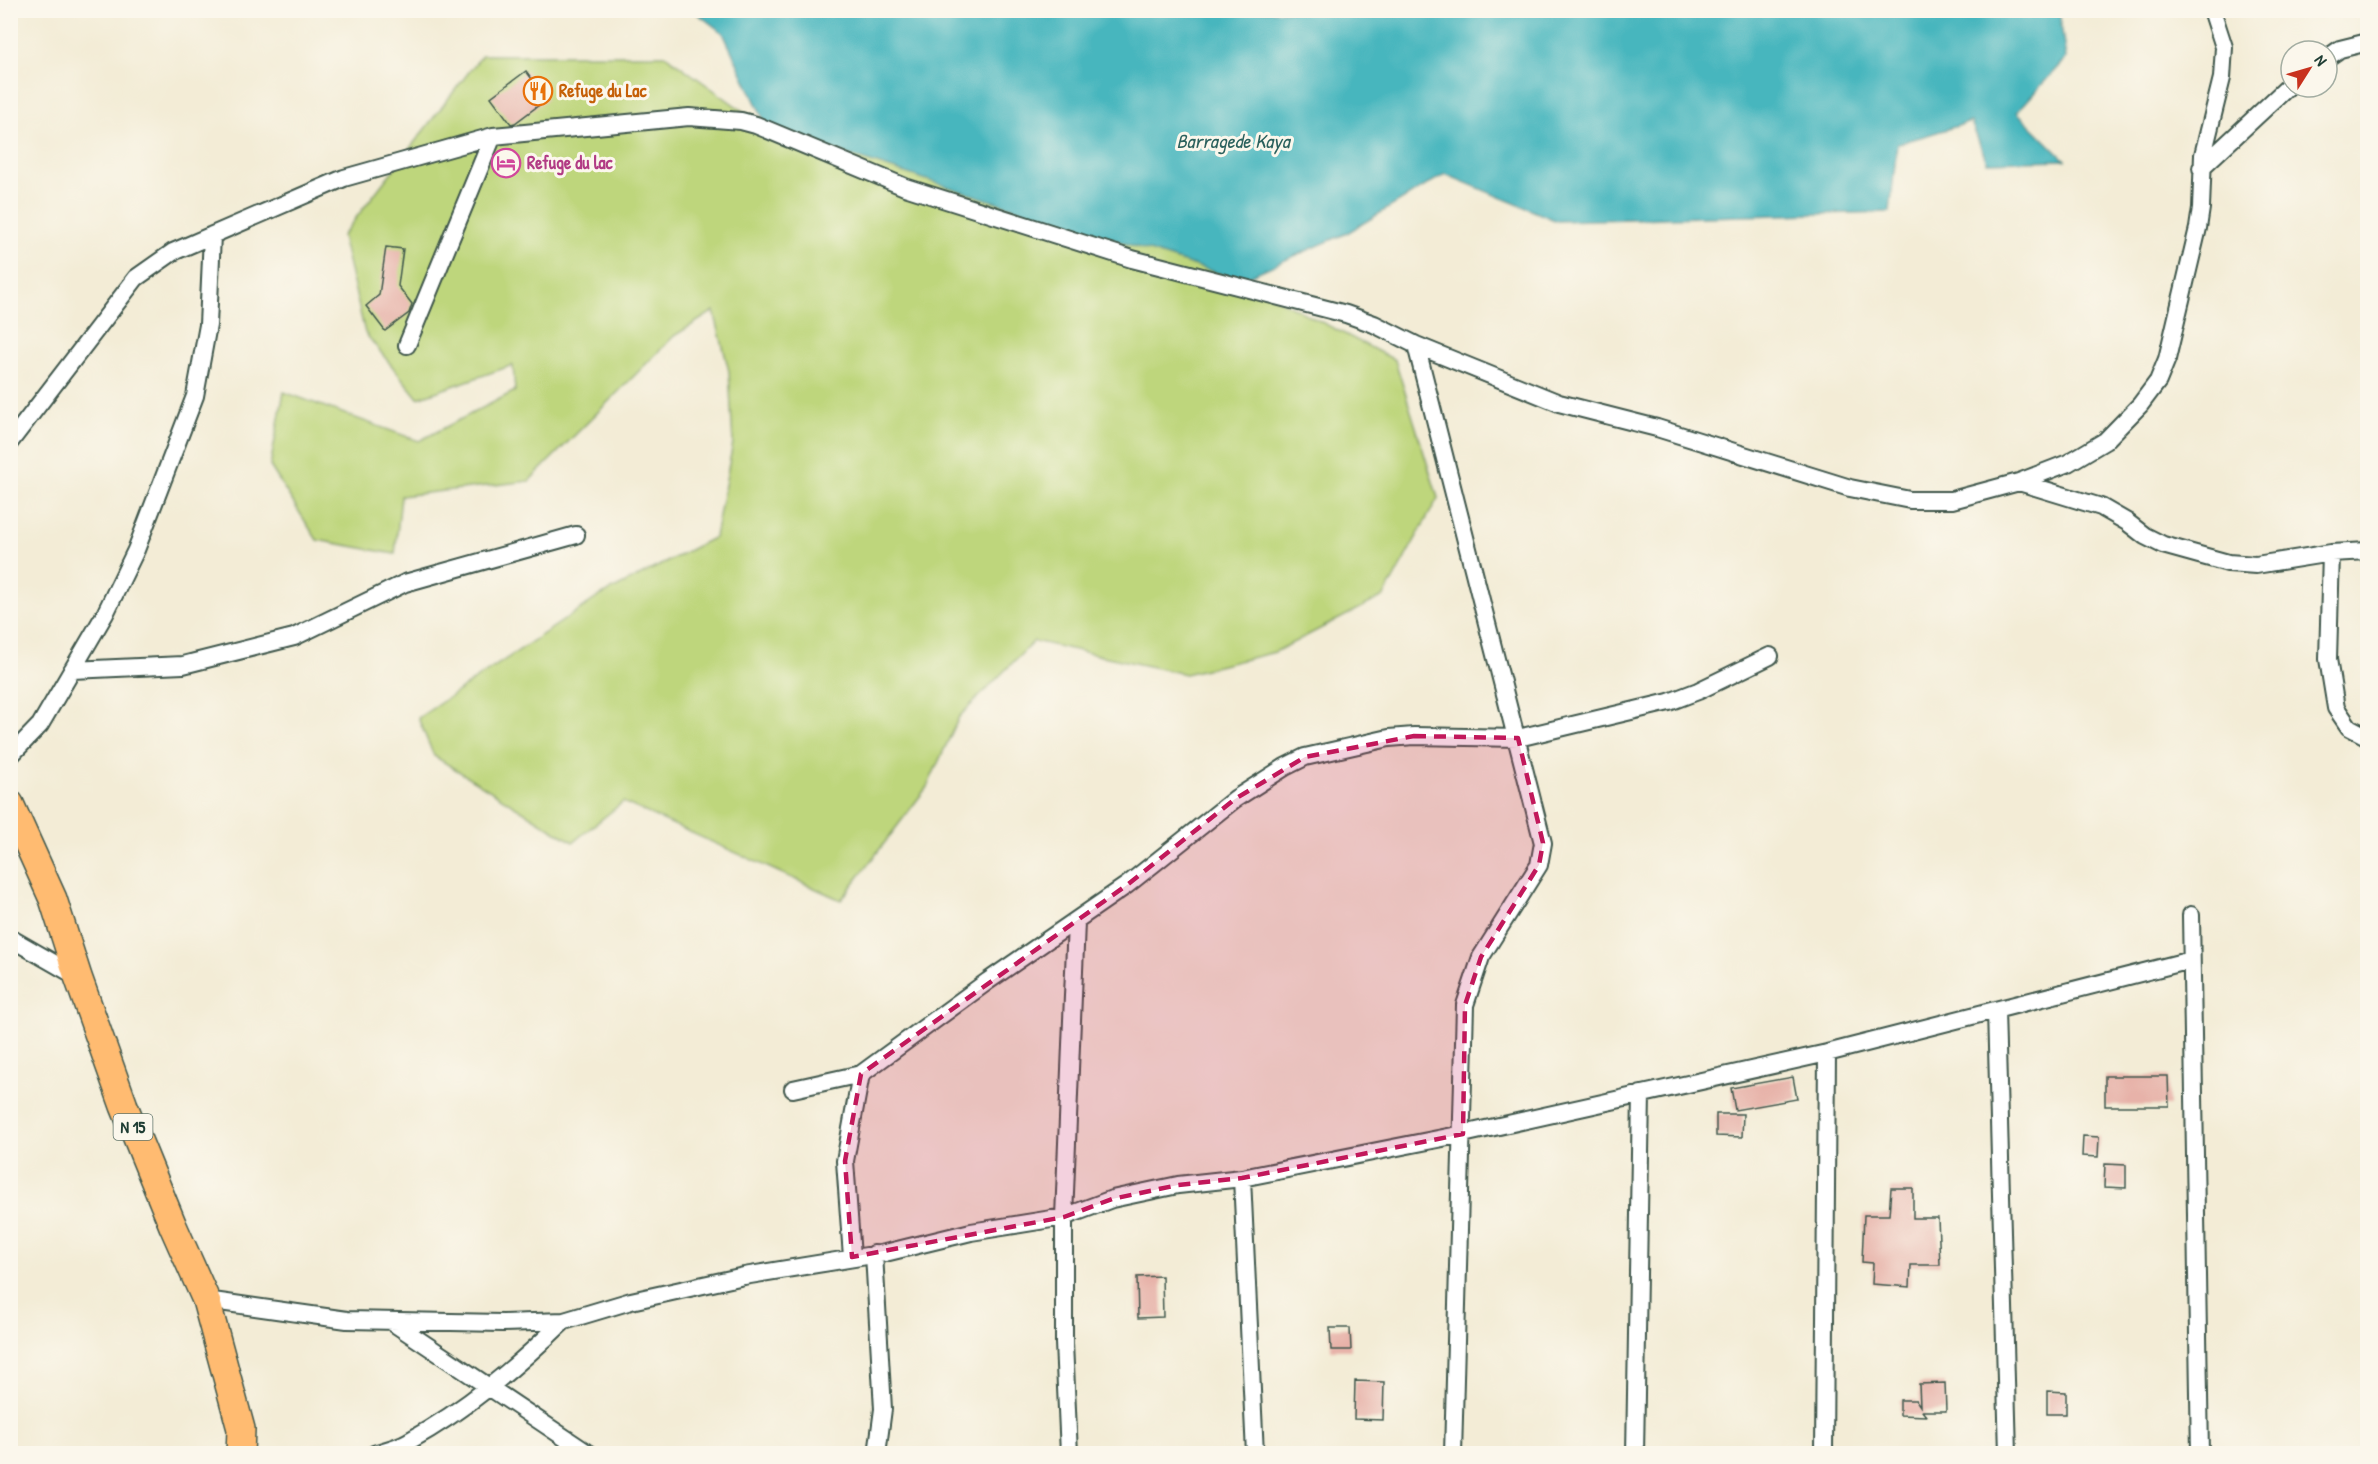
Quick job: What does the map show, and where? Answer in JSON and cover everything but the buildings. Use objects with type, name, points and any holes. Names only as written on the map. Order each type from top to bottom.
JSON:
[{"type":"main road","name":"N 15","points":[[10,804],[53,899],[124,1106],[173,1227],[206,1300],[241,1430],[240,1454]]},
{"type":"street","points":[[10,442],[136,278],[173,252],[344,178],[493,136],[689,117],[741,121],[756,125],[905,187],[1132,259],[1346,314],[1559,404],[1657,428],[1850,489],[1910,500],[1952,500],[2019,482],[2068,463],[2105,441],[2140,405],[2158,381],[2167,360],[2198,228],[2202,208],[2201,168],[2222,78],[2224,46],[2212,10]]},
{"type":"street","points":[[2339,50],[2367,42]]},
{"type":"street","points":[[2201,168],[2279,95]]},
{"type":"street","points":[[406,345],[493,136]]},
{"type":"street","points":[[10,756],[40,725],[105,614],[136,550],[195,396],[208,325],[212,235]]},
{"type":"street","points":[[1416,345],[1543,843],[1539,865],[1481,957],[1465,1005],[1452,1454]]},
{"type":"street","points":[[2019,482],[2101,507],[2163,545],[2228,563],[2256,566],[2331,553],[2367,552]]},
{"type":"street","points":[[72,670],[183,665],[294,637],[405,584],[576,535]]},
{"type":"street","points":[[2331,553],[2328,659],[2336,708],[2349,727],[2367,737]]},
{"type":"street","points":[[793,1089],[861,1074],[988,981],[1127,885],[1235,799],[1305,757],[1389,738],[1414,736],[1518,738],[1669,702],[1698,691],[1770,656]]},
{"type":"street","points":[[2191,915],[2200,1454]]},
{"type":"street","points":[[1069,1454],[1064,1342],[1064,1217],[1076,922]]},
{"type":"street","points":[[10,938],[78,977]]},
{"type":"street","points":[[206,1300],[347,1320],[503,1323],[564,1321],[631,1301],[744,1276],[874,1254],[971,1232],[1064,1217],[1112,1199],[1178,1185],[1242,1178],[1463,1134],[1827,1053],[2191,960]]},
{"type":"street","points":[[1996,1010],[2008,1454]]},
{"type":"street","points":[[1824,1454],[1827,1053]]},
{"type":"street","points":[[852,1257],[845,1161],[861,1074]]},
{"type":"street","points":[[1635,1454],[1641,1094]]},
{"type":"street","points":[[1242,1178],[1256,1454]]},
{"type":"street","points":[[874,1254],[883,1409],[877,1454]]},
{"type":"street","points":[[391,1321],[589,1454]]},
{"type":"street","points":[[374,1454],[408,1442],[488,1388],[515,1368],[564,1321]]},
{"type":"highlighted area","points":[[1414,736],[1518,738],[1543,843],[1539,865],[1481,957],[1465,1005],[1463,1134],[1242,1178],[1178,1185],[1112,1199],[1064,1217],[852,1257],[845,1161],[861,1074],[1127,885],[1235,799],[1305,757]]},
{"type":"green space","points":[[482,55],[665,55],[768,129],[1240,280],[1395,360],[1438,498],[1384,596],[1275,652],[1185,674],[1034,641],[959,717],[927,787],[841,900],[623,802],[573,842],[434,756],[418,718],[600,596],[715,537],[733,443],[729,371],[714,311],[674,336],[529,481],[401,496],[395,554],[317,540],[270,466],[284,392],[419,441],[515,391],[513,365],[418,398],[365,333],[342,236]]},
{"type":"water","name":"Barragede Kaya","points":[[694,11],[2059,11],[2066,58],[2017,112],[2065,160],[1987,162],[1971,122],[1897,144],[1890,212],[1557,221],[1445,174],[1347,233],[1240,280],[768,129],[723,33]]},
{"type":"place","name":"Refuge du Lac","points":[[538,91]]},
{"type":"place","name":"Refuge du lac","points":[[506,163]]}]
